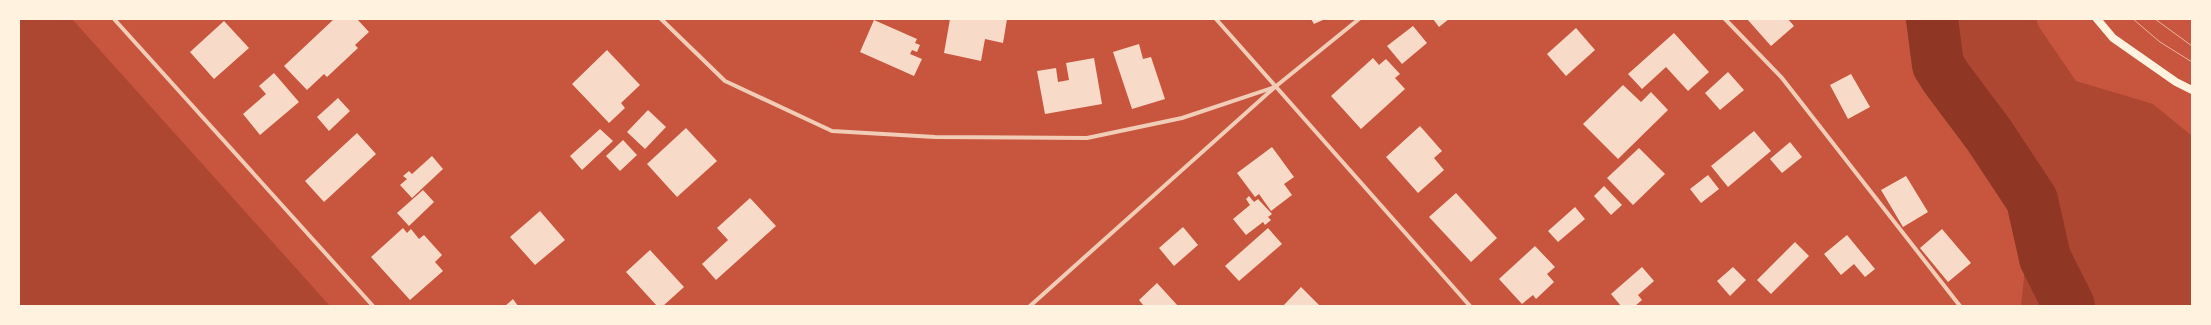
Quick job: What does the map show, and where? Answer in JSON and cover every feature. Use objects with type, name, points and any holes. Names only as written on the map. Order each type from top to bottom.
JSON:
[{"type":"main road","points":[[2097,19],[2113,38],[2176,82],[2192,90]]},
{"type":"street","points":[[114,19],[373,306]]},
{"type":"street","points":[[661,19],[725,80],[832,131],[935,137],[1087,138],[1182,118],[1275,87]]},
{"type":"street","points":[[1216,19],[1470,306]]},
{"type":"street","points":[[1030,306],[1275,87],[1359,19]]},
{"type":"street","points":[[1725,19],[1782,78],[1960,306]]},
{"type":"shaded area","points":[[19,19],[72,19],[330,306],[19,306]]},
{"type":"shaded area","points":[[1933,19],[2036,19],[2039,27],[2076,81],[2153,104],[2192,136],[2192,306],[2021,306],[2026,258],[2010,167],[1950,64]]},
{"type":"building","points":[[334,19],[357,19],[369,32],[355,45],[358,48],[327,77],[324,74],[307,90],[284,66]]},
{"type":"building","points":[[950,19],[1007,19],[1003,43],[985,39],[981,61],[944,53]]},
{"type":"building","points":[[1311,19],[1325,19],[1314,24]]},
{"type":"building","points":[[1433,19],[1449,19],[1439,27]]},
{"type":"building","points":[[1747,19],[1788,19],[1794,26],[1771,46]]},
{"type":"building","points":[[874,20],[917,39],[915,43],[920,45],[917,52],[912,50],[910,54],[922,59],[914,76],[860,52]]},
{"type":"building","points":[[224,21],[249,48],[214,79],[190,52]]},
{"type":"building","points":[[1413,26],[1427,43],[1402,64],[1387,46]]},
{"type":"building","points":[[1576,28],[1595,50],[1566,76],[1547,54]]},
{"type":"building","points":[[1674,33],[1709,72],[1688,91],[1666,67],[1642,89],[1628,74]]},
{"type":"building","points":[[1139,44],[1143,59],[1151,57],[1165,99],[1132,109],[1113,52]]},
{"type":"building","points":[[607,50],[640,85],[621,103],[625,108],[609,123],[572,84]]},
{"type":"building","points":[[1094,58],[1102,104],[1045,114],[1037,71],[1056,68],[1058,82],[1069,80],[1066,63]]},
{"type":"building","points":[[1373,58],[1379,65],[1386,59],[1400,74],[1395,78],[1405,89],[1361,129],[1331,96]]},
{"type":"building","points":[[1728,72],[1744,90],[1720,110],[1705,93]]},
{"type":"building","points":[[274,73],[299,102],[260,135],[243,114],[266,94],[259,86]]},
{"type":"building","points":[[1851,74],[1870,107],[1848,119],[1830,85]]},
{"type":"building","points":[[1623,85],[1641,102],[1651,92],[1668,110],[1618,159],[1583,124]]},
{"type":"building","points":[[338,98],[350,111],[329,131],[317,117]]},
{"type":"building","points":[[648,110],[666,127],[645,149],[627,132]]},
{"type":"building","points":[[1420,126],[1442,151],[1434,158],[1444,170],[1418,193],[1386,157]]},
{"type":"building","points":[[686,128],[717,161],[677,197],[647,164]]},
{"type":"building","points":[[600,129],[613,141],[582,170],[570,156]]},
{"type":"building","points":[[1754,131],[1771,151],[1728,187],[1711,166]]},
{"type":"building","points":[[357,133],[376,154],[324,202],[305,181]]},
{"type":"building","points":[[623,140],[637,155],[620,171],[606,156]]},
{"type":"building","points":[[1790,142],[1802,157],[1782,173],[1770,159]]},
{"type":"building","points":[[1272,147],[1294,177],[1284,184],[1292,195],[1271,211],[1259,194],[1255,197],[1237,173]]},
{"type":"building","points":[[1639,148],[1665,174],[1633,205],[1607,178]]},
{"type":"building","points":[[432,156],[443,169],[412,198],[400,185],[407,179],[403,176],[409,171],[412,174]]},
{"type":"building","points":[[1708,175],[1719,189],[1701,203],[1690,189]]},
{"type":"building","points":[[1906,176],[1928,212],[1903,227],[1881,190]]},
{"type":"building","points":[[1604,186],[1622,205],[1611,215],[1594,196]]},
{"type":"building","points":[[423,190],[434,202],[409,226],[397,213]]},
{"type":"building","points":[[1456,193],[1497,238],[1471,262],[1429,217]]},
{"type":"building","points":[[1249,196],[1254,202],[1258,199],[1272,214],[1268,217],[1271,220],[1265,225],[1263,222],[1246,235],[1233,219],[1250,205],[1246,199]]},
{"type":"building","points":[[750,198],[776,226],[716,280],[702,264],[728,240],[717,228]]},
{"type":"building","points":[[1575,207],[1585,219],[1558,242],[1548,231]]},
{"type":"building","points":[[540,211],[565,240],[535,265],[510,237]]},
{"type":"building","points":[[1183,227],[1198,245],[1174,266],[1159,248]]},
{"type":"building","points":[[403,228],[407,233],[411,229],[419,239],[424,235],[442,255],[435,262],[443,271],[410,300],[371,257]]},
{"type":"building","points":[[1268,228],[1282,244],[1239,281],[1225,266]]},
{"type":"building","points":[[1942,229],[1971,263],[1948,282],[1920,248]]},
{"type":"building","points":[[1847,235],[1875,269],[1865,277],[1854,264],[1841,275],[1824,254]]},
{"type":"building","points":[[1795,242],[1809,256],[1771,294],[1757,280]]},
{"type":"building","points":[[1535,246],[1555,267],[1547,274],[1554,282],[1536,299],[1533,295],[1522,304],[1499,279]]},
{"type":"building","points":[[650,250],[684,287],[663,306],[657,306],[626,272]]},
{"type":"building","points":[[1642,267],[1654,281],[1638,295],[1642,300],[1635,306],[1621,306],[1611,294]]},
{"type":"building","points":[[1733,267],[1746,280],[1730,296],[1717,281]]},
{"type":"building","points":[[1157,283],[1178,306],[1144,306],[1139,300]]},
{"type":"building","points":[[1301,287],[1320,306],[1283,306]]},
{"type":"building","points":[[513,299],[518,306],[505,306]]},
{"type":"waterway","points":[[1932,19],[1938,65],[1989,135],[2032,200],[2045,258],[2069,306]]},
{"type":"tram line","points":[[2133,19],[2160,42],[2192,62]]},
{"type":"tram line","points":[[2155,19],[2192,46]]}]
